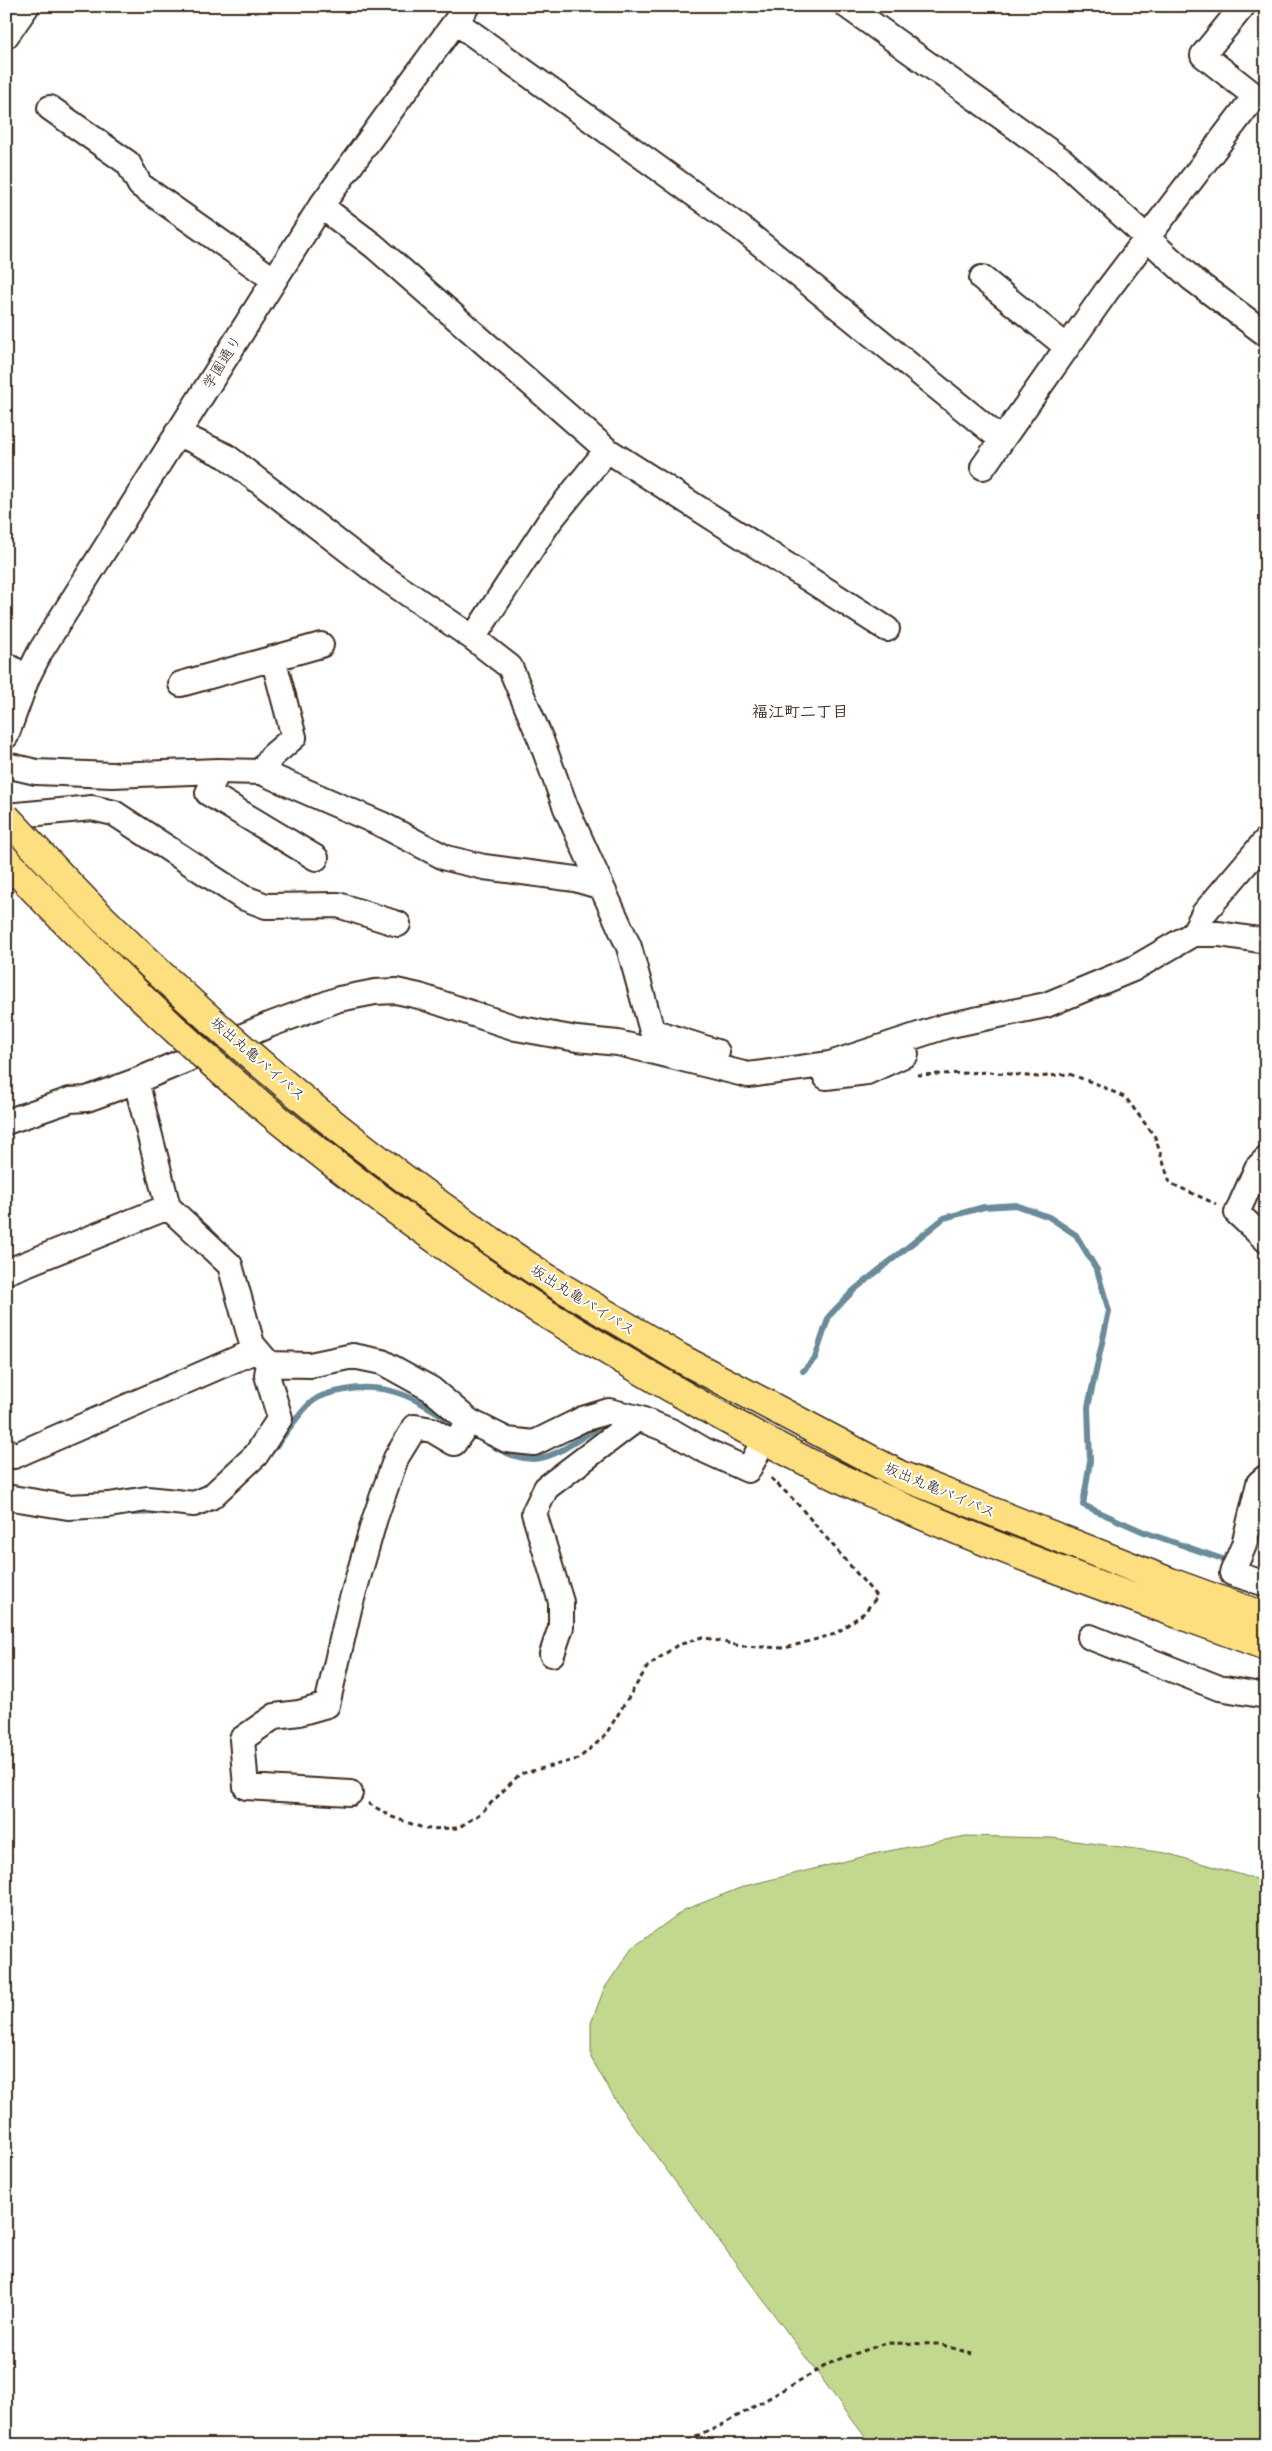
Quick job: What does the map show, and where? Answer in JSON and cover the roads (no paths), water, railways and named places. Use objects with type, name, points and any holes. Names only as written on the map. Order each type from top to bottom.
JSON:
[{"type":"highway","name":"坂出丸亀バイパス","points":[[6,816],[100,916],[277,1078],[383,1164],[484,1238],[556,1284],[680,1358],[900,1475],[1170,1582],[1266,1617]]},
{"type":"highway","name":"坂出丸亀バイパス","points":[[6,860],[77,934],[159,1014],[258,1102],[362,1186],[466,1261],[538,1309],[662,1384],[758,1452],[878,1496],[993,1544],[1266,1646]]},
{"type":"street","points":[[6,36],[28,6]]},
{"type":"street","points":[[847,6],[1063,160],[1191,278],[1266,334]]},
{"type":"street","points":[[983,467],[1067,347],[1255,96],[1203,55],[1243,6]]},
{"type":"street","points":[[462,14],[741,228],[1002,440]]},
{"type":"street","name":"学園通り","points":[[6,736],[27,678],[70,602],[178,433],[273,279],[321,206],[462,14]]},
{"type":"street","points":[[50,108],[128,163],[140,185],[273,279]]},
{"type":"street","points":[[321,206],[374,246],[608,450],[887,629]]},
{"type":"street","points":[[982,278],[1067,347]]},
{"type":"street","points":[[178,433],[226,456],[379,574],[473,638],[510,667],[541,740],[566,808],[629,947],[652,1031],[738,1059],[754,1074]]},
{"type":"street","points":[[473,638],[549,522],[608,450]]},
{"type":"street","points":[[181,684],[321,645]]},
{"type":"street","points":[[261,772],[272,756],[294,737],[273,658]]},
{"type":"street","points":[[6,665],[27,678]]},
{"type":"street","points":[[6,765],[36,772],[112,775],[218,771],[261,772],[380,824],[446,858],[484,867],[575,879],[602,887]]},
{"type":"street","points":[[218,771],[208,793],[316,858]]},
{"type":"street","points":[[6,816],[92,808],[114,813],[242,897],[266,906],[338,905],[398,924]]},
{"type":"street","points":[[6,1122],[70,1100],[87,1098],[136,1081],[269,1025],[339,999],[374,992],[396,991],[419,996],[516,1028],[577,1039],[618,1043],[754,1074],[830,1064],[964,1022],[1046,1006],[1133,969],[1193,934],[1213,901],[1266,840]]},
{"type":"street","points":[[1193,934],[1219,934],[1266,941]]},
{"type":"street","points":[[6,1497],[68,1507],[109,1506],[147,1499],[194,1504],[211,1497],[256,1455],[280,1418],[263,1357],[252,1344],[230,1265],[168,1207],[136,1081]]},
{"type":"street","points":[[1266,1159],[1257,1168],[1237,1213],[1266,1240]]},
{"type":"street","points":[[6,1272],[168,1207]]},
{"type":"street","points":[[6,1450],[14,1456],[263,1357],[310,1365],[353,1356],[382,1362],[431,1389],[464,1427],[507,1440],[534,1443],[583,1419],[609,1411],[638,1418],[673,1432],[748,1470],[758,1452]]},
{"type":"street","points":[[552,1654],[561,1627],[562,1602],[534,1513],[546,1488],[638,1418]]},
{"type":"street","points":[[350,1793],[246,1787],[242,1739],[275,1716],[299,1713],[328,1705],[352,1600],[375,1518],[396,1458],[415,1427],[432,1430],[454,1443],[464,1427]]},
{"type":"street","points":[[1266,1477],[1260,1483],[1244,1545],[1234,1566],[1266,1584]]},
{"type":"street","points":[[1090,1637],[1219,1688],[1266,1696]]},
{"type":"waterway","points":[[803,1371],[815,1358],[829,1316],[854,1290],[944,1218],[984,1207],[1016,1205],[1049,1217],[1076,1235],[1097,1270],[1109,1311],[1088,1407],[1090,1461],[1083,1505],[1144,1532],[1231,1562]]},
{"type":"waterway","points":[[267,1457],[302,1412],[313,1401],[324,1395],[345,1390],[361,1388],[389,1390],[415,1400],[454,1423]]},
{"type":"waterway","points":[[484,1441],[517,1457],[542,1458],[567,1447],[597,1428]]},
{"type":"waterway","points":[[133,1513],[158,1512]]},
{"type":"district","name":"福江町二丁目","points":[[800,711]]}]
